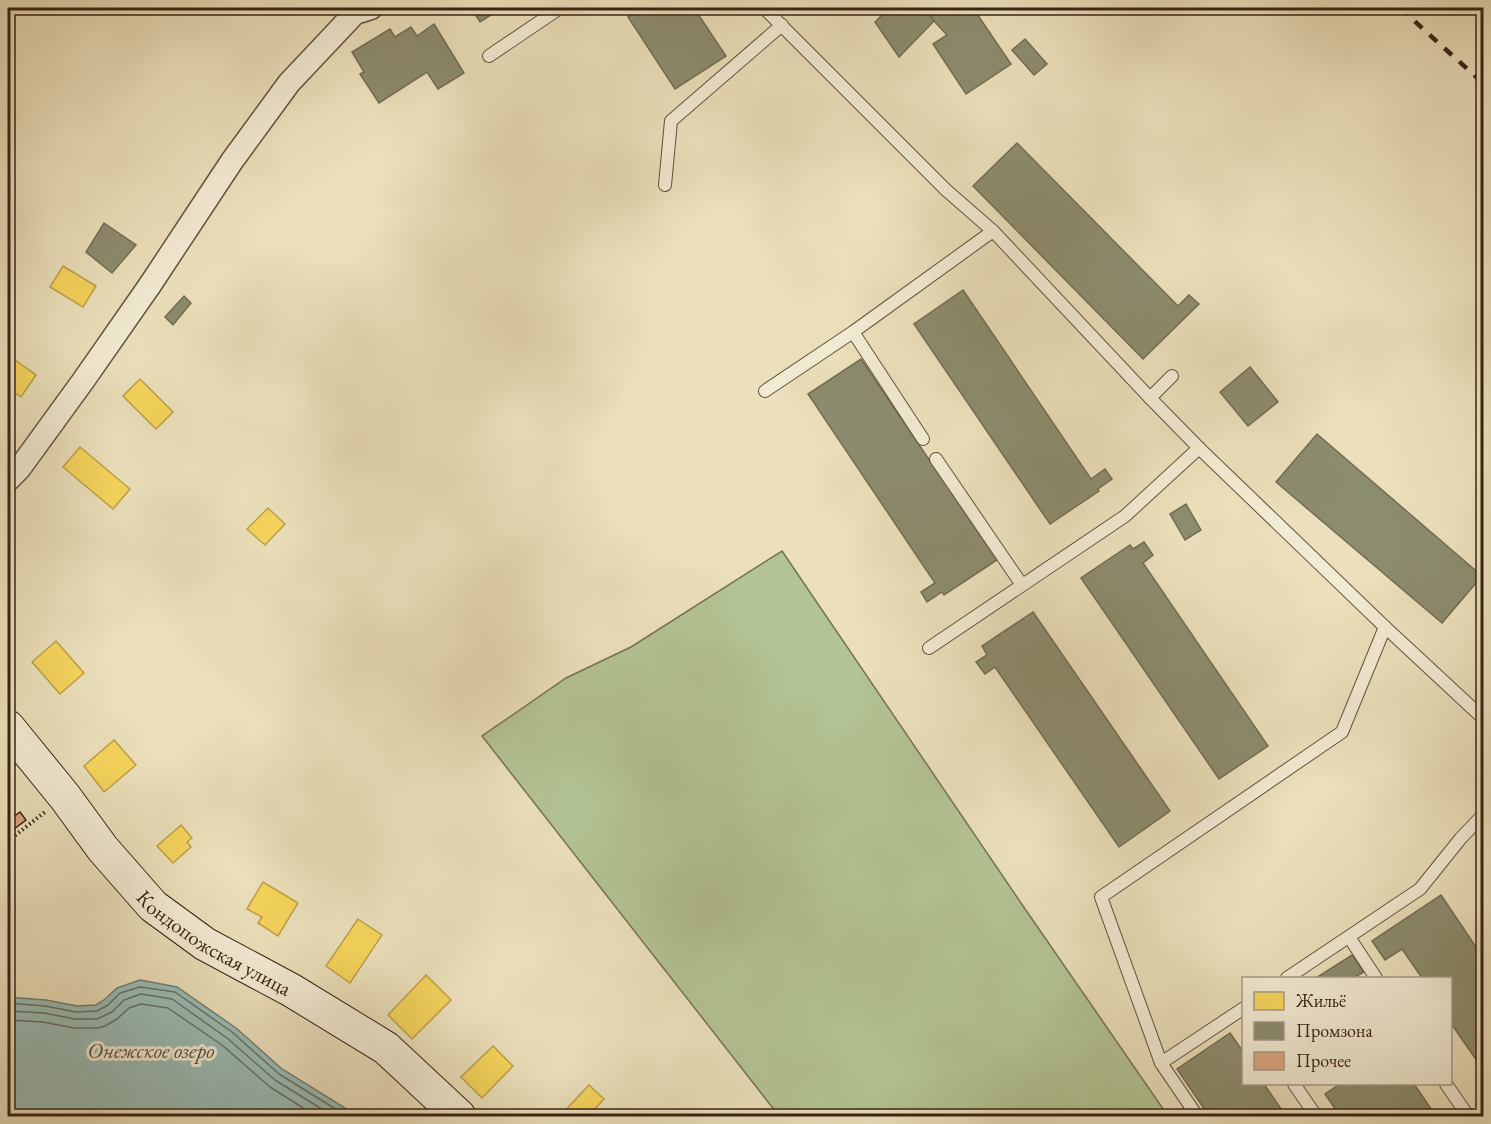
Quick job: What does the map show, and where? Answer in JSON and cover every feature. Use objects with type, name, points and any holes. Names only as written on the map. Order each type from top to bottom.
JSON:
[{"type":"street","points":[[8,480],[19,469],[83,381],[232,161],[289,83],[355,13],[371,8]]},
{"type":"street","name":"Кондопожская улица","points":[[8,727],[104,849],[153,906],[205,944],[291,990],[386,1048],[459,1116]]},
{"type":"lane","points":[[489,56],[560,8]]},
{"type":"lane","points":[[764,8],[946,190],[993,231],[1199,448],[1484,719]]},
{"type":"lane","points":[[665,185],[670,121],[782,25]]},
{"type":"lane","points":[[765,391],[853,332],[993,231]]},
{"type":"lane","points":[[853,332],[923,439]]},
{"type":"lane","points":[[1150,398],[1172,376]]},
{"type":"lane","points":[[929,648],[1125,516],[1199,448]]},
{"type":"lane","points":[[936,459],[1022,585]]},
{"type":"lane","points":[[1197,1116],[1161,1064],[1101,897],[1341,732],[1385,627]]},
{"type":"lane","points":[[1288,977],[1420,889],[1461,838],[1484,814]]},
{"type":"lane","points":[[1348,937],[1375,977]]},
{"type":"lane","points":[[1161,1064],[1242,1009]]},
{"type":"lane","points":[[1295,1085],[1316,1116]]},
{"type":"lane","points":[[1447,1085],[1468,1116]]},
{"type":"path","points":[[8,841],[65,797]]},
{"type":"green space","points":[[782,551],[1168,1116],[779,1116],[482,736],[566,678],[631,647]]},
{"type":"water","name":"Онежское озеро","points":[[140,980],[177,987],[236,1028],[282,1069],[358,1116],[8,1116],[8,997],[46,1000],[77,1006],[96,1005],[117,988]]},
{"type":"building: Жильё","points":[[63,266],[96,286],[83,307],[50,287]]},
{"type":"building: Жильё","points":[[8,355],[36,375],[21,397],[8,388]]},
{"type":"building: Жильё","points":[[140,379],[173,412],[156,429],[123,396]]},
{"type":"building: Жильё","points":[[80,447],[130,489],[113,509],[63,467]]},
{"type":"building: Жильё","points":[[268,508],[285,524],[265,545],[247,529]]},
{"type":"building: Жильё","points":[[56,641],[84,673],[60,694],[32,662]]},
{"type":"building: Жильё","points":[[114,740],[136,765],[104,792],[84,766]]},
{"type":"building: Жильё","points":[[181,825],[192,838],[187,842],[191,847],[173,863],[157,846]]},
{"type":"building: Жильё","points":[[263,882],[298,903],[278,936],[258,923],[262,917],[247,909]]},
{"type":"building: Жильё","points":[[358,919],[382,935],[350,983],[326,966]]},
{"type":"building: Жильё","points":[[426,975],[451,1000],[412,1039],[388,1015]]},
{"type":"building: Жильё","points":[[493,1046],[513,1066],[482,1098],[461,1077]]},
{"type":"building: Жильё","points":[[589,1085],[604,1099],[588,1116],[560,1116]]},
{"type":"building: Промзона","points":[[471,8],[502,8],[480,22]]},
{"type":"building: Промзона","points":[[643,8],[694,8],[726,56],[675,89],[628,17]]},
{"type":"building: Промзона","points":[[889,8],[925,8],[934,21],[899,57],[875,22]]},
{"type":"building: Промзона","points":[[925,8],[973,8],[1011,64],[966,94],[933,44],[947,35]]},
{"type":"building: Промзона","points":[[434,24],[464,73],[438,89],[427,72],[379,103],[360,74],[364,72],[352,52],[390,29],[395,37],[411,27],[417,36]]},
{"type":"building: Промзона","points":[[1025,39],[1047,64],[1034,75],[1012,50]]},
{"type":"building: Промзона","points":[[1017,143],[1178,306],[1189,295],[1199,304],[1143,359],[973,186]]},
{"type":"building: Промзона","points":[[104,223],[136,245],[112,273],[86,252]]},
{"type":"building: Промзона","points":[[963,290],[1091,479],[1105,469],[1112,479],[1098,489],[1099,491],[1050,524],[914,324]]},
{"type":"building: Промзона","points":[[184,296],[191,303],[173,325],[165,317]]},
{"type":"building: Промзона","points":[[861,359],[997,560],[944,595],[942,592],[927,602],[921,592],[935,583],[808,394]]},
{"type":"building: Промзона","points":[[1250,367],[1278,402],[1248,426],[1220,392]]},
{"type":"building: Промзона","points":[[1317,434],[1482,576],[1442,623],[1276,482]]},
{"type":"building: Промзона","points":[[1186,504],[1201,530],[1185,540],[1170,514]]},
{"type":"building: Промзона","points":[[1144,542],[1153,555],[1143,563],[1268,746],[1219,779],[1081,578],[1130,545],[1133,549]]},
{"type":"building: Промзона","points":[[1033,612],[1170,811],[1119,847],[995,667],[985,674],[976,662],[987,655],[982,646]]},
{"type":"building: Промзона","points":[[1441,895],[1484,959],[1484,1071],[1452,1025],[1452,977],[1421,977],[1402,949],[1385,960],[1372,941]]},
{"type":"building: Промзона","points":[[1352,955],[1364,972],[1355,977],[1318,977]]},
{"type":"building: Промзона","points":[[1230,1033],[1242,1050],[1242,1085],[1265,1085],[1286,1116],[1209,1116],[1177,1069]]},
{"type":"building: Промзона","points":[[1338,1085],[1415,1085],[1436,1116],[1361,1116],[1358,1112],[1351,1116],[1340,1116],[1325,1094]]},
{"type":"building: Прочее","points":[[20,812],[26,820],[14,829],[8,821]]},
{"type":"railway","points":[[1400,8],[1484,84]]}]
